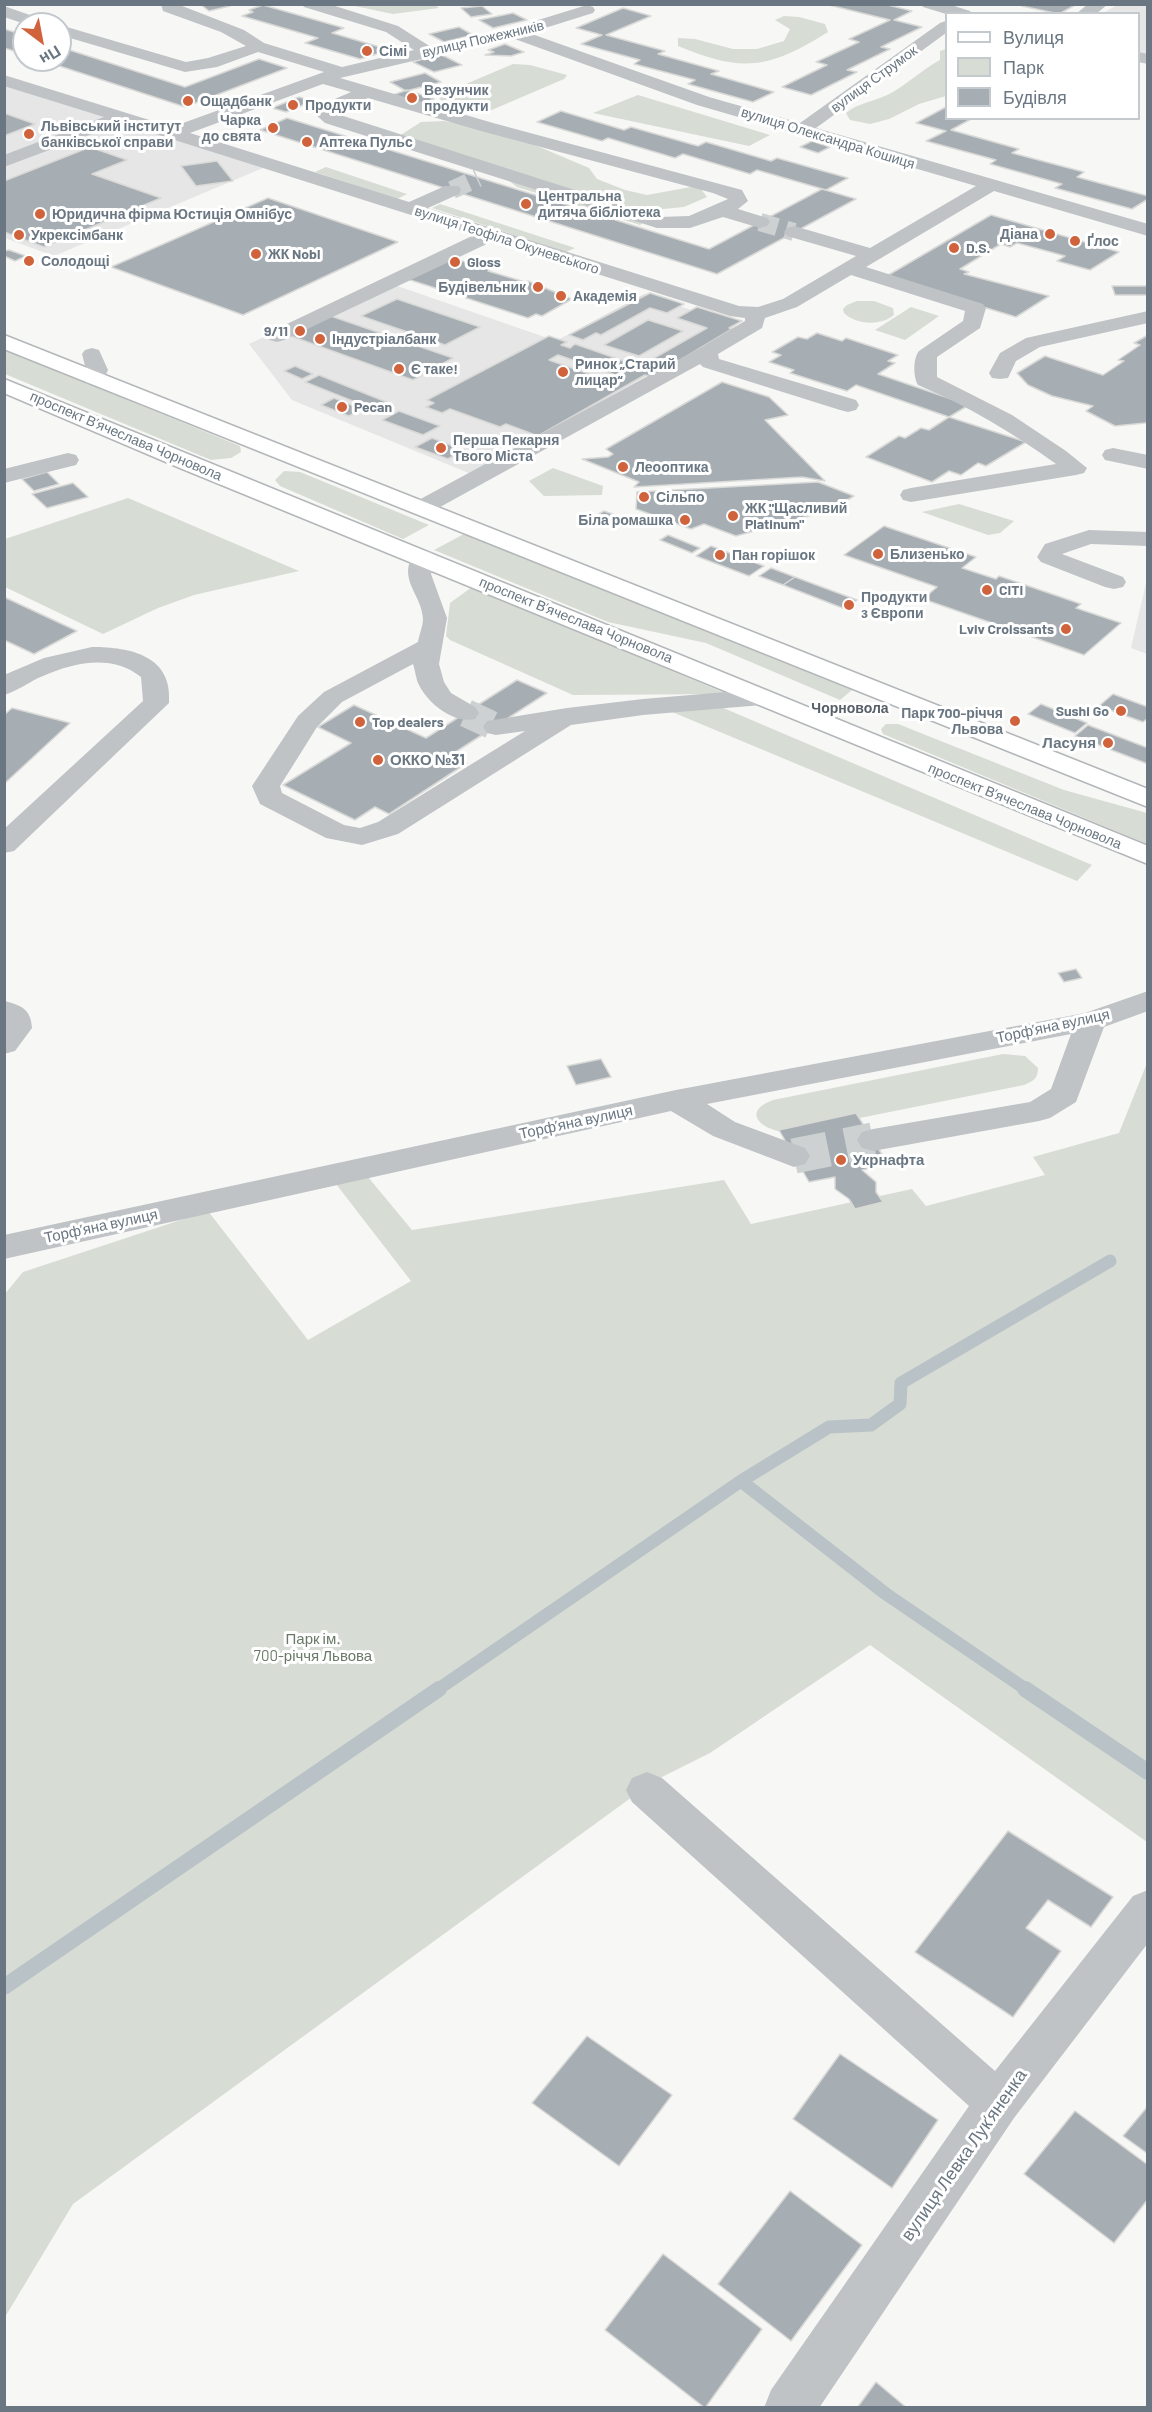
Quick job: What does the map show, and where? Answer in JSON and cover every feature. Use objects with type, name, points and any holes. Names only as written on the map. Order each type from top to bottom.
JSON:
[{"type":"main road","points":[[4,341],[1148,799]]},
{"type":"main road","name":"проспект Вʼячеслава Чорновола","points":[[4,385],[1148,856]]},
{"type":"main road","points":[[189,463],[224,465],[244,460],[253,452],[250,441]]},
{"type":"main road","points":[[255,490],[248,476],[252,471],[280,462],[305,462]]},
{"type":"main road","points":[[838,729],[888,695]]},
{"type":"street","points":[[169,4],[169,8],[178,13],[232,31],[250,39],[258,47],[341,72]]},
{"type":"street","points":[[310,4],[392,28],[426,51]]},
{"type":"street","points":[[929,4],[968,12]]},
{"type":"street","points":[[1087,12],[1100,4]]},
{"type":"street","name":"вулиця Пожежників","points":[[173,133],[320,78],[426,51],[513,33],[587,10]]},
{"type":"street","name":"вулиця Струмок","points":[[801,131],[945,27]]},
{"type":"street","name":"вулиця Олександра Кошиця","points":[[513,33],[703,101],[989,186],[1148,230]]},
{"type":"street","points":[[72,34],[171,65],[185,67],[211,63],[258,47]]},
{"type":"street","points":[[320,78],[735,194],[739,201],[692,223],[675,225],[657,222],[486,174],[331,119],[323,113],[331,107],[367,92]]},
{"type":"street","name":"вулиця Теофіла Окуневського","points":[[4,80],[737,312],[755,313],[790,303],[989,186]]},
{"type":"street","points":[[4,162],[120,117]]},
{"type":"street","points":[[410,209],[452,190]]},
{"type":"street","points":[[720,210],[760,222]]},
{"type":"street","points":[[794,232],[872,254]]},
{"type":"street","points":[[277,336],[490,235]]},
{"type":"street","points":[[849,268],[976,308],[973,324],[926,355],[926,380],[963,395],[1039,441],[1076,468],[911,495]]},
{"type":"street","points":[[423,507],[755,324],[755,313]]},
{"type":"street","points":[[1000,373],[1007,357],[1033,342],[1148,317]]},
{"type":"street","points":[[707,352],[710,363],[848,405]]},
{"type":"street","points":[[92,354],[97,370],[94,378]]},
{"type":"street","points":[[1113,455],[1148,462]]},
{"type":"street","points":[[4,476],[68,459]]},
{"type":"street","points":[[1114,582],[1049,557],[1053,549],[1089,537],[1148,539]]},
{"type":"street","points":[[423,557],[419,574],[435,618],[426,664],[431,683],[442,698],[466,713]]},
{"type":"street","points":[[429,646],[333,698],[307,723],[266,786],[270,798],[336,832],[362,837],[388,828],[567,716]]},
{"type":"street","points":[[4,845],[156,703],[157,691],[152,674],[137,662],[124,656],[103,654],[44,666],[5,685]]},
{"type":"street","points":[[496,727],[643,707],[762,697]]},
{"type":"street","name":"Торфʼяна вулиця","points":[[4,1247],[676,1100],[1091,1021],[1148,1000]]},
{"type":"street","points":[[4,1010],[16,1016],[17,1028],[4,1044]]},
{"type":"street","points":[[873,1140],[1039,1111],[1065,1095],[1091,1021]]},
{"type":"street","points":[[676,1100],[724,1130],[794,1156]]},
{"type":"street","points":[[647,1790],[998,2103]]},
{"type":"street","name":"вулиця Левка Лукʼяненка","points":[[789,2408],[998,2103],[1148,1909]]},
{"type":"shaded area","points":[[1117,5],[1147,5],[1147,55],[1140,53],[1140,12],[1105,12]]},
{"type":"shaded area","points":[[4,84],[263,168],[54,256],[5,238]]},
{"type":"shaded area","points":[[383,281],[556,341],[644,294],[738,326],[471,474],[292,400],[249,344]]},
{"type":"shaded area","points":[[1147,579],[1147,654],[1131,648]]},
{"type":"green space","points":[[350,5],[435,5],[439,8],[393,14]]},
{"type":"green space","points":[[784,16],[799,17],[825,24],[828,32],[789,54],[755,63],[720,60],[678,46],[678,38],[695,39],[733,49],[757,49],[784,41],[790,29],[775,20]]},
{"type":"green space","points":[[945,49],[945,96],[919,104],[889,119],[870,124],[850,120],[846,113],[899,88],[940,60],[940,51]]},
{"type":"green space","points":[[513,64],[530,65],[567,75],[564,79],[487,112],[478,112],[442,101],[439,98],[440,95]]},
{"type":"green space","points":[[638,95],[770,135],[749,146],[593,113]]},
{"type":"green space","points":[[444,121],[485,128],[530,143],[589,168],[597,179],[625,190],[647,195],[691,187],[700,188],[707,197],[684,207],[663,209],[640,225],[517,187],[508,180],[396,138],[421,122]]},
{"type":"green space","points":[[326,167],[407,194],[397,199],[315,172]]},
{"type":"green space","points":[[440,204],[575,248],[566,252],[432,208]]},
{"type":"green space","points":[[857,301],[874,301],[893,308],[894,315],[889,319],[869,323],[855,320],[844,313],[843,309]]},
{"type":"green space","points":[[911,307],[939,316],[905,340],[875,330]]},
{"type":"green space","points":[[5,350],[240,446],[241,452],[231,458],[211,460],[5,374]]},
{"type":"green space","points":[[553,468],[603,486],[602,495],[544,496],[529,481]]},
{"type":"green space","points":[[284,471],[300,472],[429,525],[403,539],[280,486],[275,480]]},
{"type":"green space","points":[[128,498],[299,571],[194,595],[158,608],[103,634],[5,587],[5,539]]},
{"type":"green space","points":[[959,504],[1014,521],[1000,533],[988,535],[922,512]]},
{"type":"green space","points":[[464,534],[852,690],[840,700],[706,643],[608,622],[434,550]]},
{"type":"green space","points":[[472,587],[727,694],[573,695],[450,640],[446,636],[450,603]]},
{"type":"green space","points":[[721,707],[1092,865],[1077,881],[665,709]]},
{"type":"green space","points":[[886,724],[898,724],[1064,790],[1147,813],[1147,844],[883,734],[881,729]]},
{"type":"green space","points":[[1003,1054],[1025,1056],[1038,1068],[1036,1077],[1024,1085],[790,1132],[765,1126],[757,1116],[763,1105],[773,1100]]},
{"type":"green space","name":"Парк ім. 700-річчя Львова","points":[[1147,1063],[1147,1842],[870,1645],[710,1753],[654,1781],[73,2204],[5,2317],[4,1295],[23,1272],[208,1211],[308,1340],[411,1281],[336,1184],[368,1177],[412,1230],[724,1180],[751,1224],[912,1189],[926,1206],[1045,1175],[1033,1157],[1119,1133]]},
{"type":"building","points":[[200,4],[226,4],[230,6],[209,11]]},
{"type":"building","points":[[884,4],[912,11],[894,20],[922,27],[881,47],[890,49],[847,70],[857,72],[811,95],[782,87],[827,65],[816,62],[859,42],[849,39],[890,20],[829,5]]},
{"type":"building","points":[[1024,4],[1077,4],[1063,12],[1050,12],[1022,6]]},
{"type":"building","points":[[263,5],[344,28],[332,33],[390,50],[360,59],[305,43],[318,38],[242,16],[253,12],[249,10]]},
{"type":"building","points":[[482,6],[492,14],[471,17],[461,8]]},
{"type":"building","points":[[623,8],[651,16],[606,35],[665,51],[658,54],[719,71],[711,74],[774,92],[753,102],[688,84],[695,80],[634,64],[640,60],[581,44],[602,35],[576,28]]},
{"type":"building","points":[[513,13],[527,20],[493,28],[479,20]]},
{"type":"building","points":[[459,27],[473,35],[444,42],[429,34]]},
{"type":"building","points":[[4,29],[12,31],[12,50],[4,48]]},
{"type":"building","points":[[505,44],[524,52],[511,56],[485,55],[494,52],[488,50]]},
{"type":"building","points":[[72,51],[185,87],[259,59],[287,68],[185,107],[72,70]]},
{"type":"building","points":[[440,54],[462,65],[434,72],[413,62]]},
{"type":"building","points":[[425,73],[441,82],[406,91],[390,82]]},
{"type":"building","name":"Везунчик продукти","points":[[407,90],[434,99],[417,106],[390,96]]},
{"type":"building","name":"Продукти","points":[[299,97],[313,101],[286,112],[272,108]]},
{"type":"building","points":[[945,108],[945,120],[969,120],[951,130],[1019,149],[1012,153],[1084,172],[1077,177],[1148,196],[1148,199],[1132,209],[1055,188],[1062,184],[990,164],[996,160],[926,141],[946,131],[916,123]]},
{"type":"building","points":[[561,111],[624,130],[631,127],[698,146],[706,142],[771,161],[777,158],[848,178],[826,190],[757,170],[750,174],[683,154],[675,158],[608,138],[602,141],[537,122]]},
{"type":"building","points":[[4,113],[35,124],[4,136]]},
{"type":"building","points":[[287,118],[709,249],[822,189],[856,199],[717,274],[260,130]]},
{"type":"building","points":[[812,141],[830,147],[818,153],[800,147]]},
{"type":"building","points":[[90,147],[127,160],[92,174],[161,198],[44,247],[4,232],[4,181]]},
{"type":"building","points":[[217,161],[233,181],[196,186],[181,166]]},
{"type":"building","name":"ЖК Nobl","points":[[268,198],[398,242],[243,315],[111,267]]},
{"type":"building","points":[[991,215],[1119,252],[1090,270],[1057,261],[1065,256],[1017,243],[1010,247],[1001,244],[960,269],[969,272],[964,274],[1049,296],[1016,317],[885,277]]},
{"type":"building","points":[[9,250],[26,256],[15,261],[4,256],[4,251]]},
{"type":"building","points":[[448,257],[491,269],[488,271],[528,281],[572,299],[542,316],[536,314],[528,318],[404,278]]},
{"type":"building","points":[[1112,286],[1147,286],[1148,295],[1115,295]]},
{"type":"building","points":[[650,293],[684,304],[667,313],[650,308],[601,335],[596,333],[583,340],[569,335]]},
{"type":"building","points":[[397,299],[480,327],[445,345],[361,316]]},
{"type":"building","name":"Ринок „Старий лицар“","points":[[697,307],[742,321],[652,377],[645,375],[538,436],[506,424],[500,427],[450,409],[442,413],[426,407],[434,403],[427,400],[549,336],[567,342],[561,345],[570,348],[575,344],[644,368],[653,363],[649,361],[707,328],[677,318]],"holes":[[[558,355],[613,374],[604,379],[549,360]]]},
{"type":"building","points":[[328,315],[453,358],[413,380],[288,335]]},
{"type":"building","points":[[648,320],[683,331],[639,356],[604,345]]},
{"type":"building","points":[[817,333],[842,341],[846,338],[898,355],[888,361],[895,363],[878,374],[969,405],[949,417],[856,385],[847,391],[790,373],[794,370],[769,362],[781,355],[772,352],[798,337],[807,339]]},
{"type":"building","points":[[1148,335],[1148,422],[1145,423],[1115,426],[1086,411],[1093,406],[1052,396],[1028,385],[1017,373],[1045,356],[1103,375],[1124,361],[1118,360],[1140,345],[1134,343]]},
{"type":"building","points":[[295,366],[313,374],[302,379],[284,371]]},
{"type":"building","points":[[319,375],[394,405],[380,412],[305,382]]},
{"type":"building","points":[[722,382],[769,397],[788,415],[765,420],[825,481],[802,477],[634,487],[639,482],[582,459],[608,457],[613,454],[606,449]]},
{"type":"building","points":[[334,398],[362,409],[349,416],[321,405]]},
{"type":"building","points":[[399,411],[440,426],[423,435],[382,420]]},
{"type":"building","points":[[949,417],[1026,442],[986,466],[978,463],[961,475],[949,471],[932,482],[866,457],[899,436],[905,438],[921,428],[929,430]]},
{"type":"building","points":[[432,438],[464,450],[448,459],[415,447]]},
{"type":"building","points":[[47,472],[59,484],[34,491],[22,479]]},
{"type":"building","name":"ЖК \"Щасливий Platinum\"","points":[[818,482],[854,496],[844,502],[849,505],[736,536],[704,524],[691,529],[636,509],[637,492]]},
{"type":"building","points":[[73,483],[88,497],[47,508],[32,494]]},
{"type":"building","points":[[604,511],[624,518],[617,523],[597,515]]},
{"type":"building","name":"CITI","points":[[884,526],[976,557],[962,568],[996,579],[999,576],[1081,604],[1076,608],[1121,623],[1084,655],[923,599],[937,587],[844,555]]},
{"type":"building","points":[[668,535],[700,548],[692,553],[660,540]]},
{"type":"building","points":[[711,546],[764,566],[749,576],[696,556]]},
{"type":"building","points":[[771,568],[795,577],[783,585],[759,576]]},
{"type":"building","points":[[795,577],[857,600],[845,609],[783,585]]},
{"type":"building","points":[[4,597],[77,631],[34,654],[4,640]]},
{"type":"building","points":[[517,680],[547,693],[451,755],[467,763],[389,814],[375,807],[355,820],[283,785],[351,743],[318,727],[354,705],[426,738]]},
{"type":"building","points":[[1113,694],[1148,707],[1148,718],[1143,722],[1099,706]]},
{"type":"building","points":[[1041,704],[1087,723],[1075,733],[1028,714]]},
{"type":"building","points":[[12,708],[70,723],[4,784],[4,715]]},
{"type":"building","points":[[1088,725],[1148,748],[1148,764],[1075,736]]},
{"type":"building","points":[[1076,969],[1082,978],[1064,982],[1058,973]]},
{"type":"building","points":[[601,1059],[611,1077],[576,1085],[567,1066]]},
{"type":"building","name":"Укрнафта","points":[[856,1113],[888,1164],[862,1170],[876,1182],[876,1192],[883,1202],[855,1209],[849,1199],[835,1189],[835,1177],[809,1182],[779,1130]]},
{"type":"building","points":[[1008,1831],[1113,1897],[1091,1927],[1048,1900],[1026,1928],[1061,1951],[1013,2017],[915,1952]]},
{"type":"building","points":[[587,2036],[672,2095],[619,2166],[532,2103]]},
{"type":"building","points":[[840,2054],[938,2120],[892,2188],[793,2119]]},
{"type":"building","points":[[1148,2106],[1148,2154],[1123,2136]]},
{"type":"building","points":[[1075,2111],[1148,2165],[1148,2199],[1114,2243],[1024,2174]]},
{"type":"building","points":[[790,2191],[862,2245],[791,2341],[718,2284]]},
{"type":"building","points":[[663,2254],[762,2329],[705,2408],[605,2330]]},
{"type":"building","points":[[876,2382],[907,2408],[857,2408]]},
{"type":"waterway","points":[[741,1481],[829,1427],[871,1425],[900,1404],[901,1383],[1110,1261]]},
{"type":"waterway","points":[[437,1690],[741,1481]]},
{"type":"waterway","points":[[741,1481],[886,1594],[1027,1690]]},
{"type":"waterway","points":[[4,1987],[439,1689]]},
{"type":"waterway","points":[[1025,1689],[1148,1772]]},
{"type":"tunnel","points":[[452,190],[478,178]]},
{"type":"tunnel","points":[[760,222],[794,232]]},
{"type":"tunnel","points":[[466,713],[496,727]]},
{"type":"tunnel","points":[[794,1156],[873,1140]]},
{"type":"place","name":"Сімі","points":[[367,51]]},
{"type":"place","name":"Везунчик продукти","points":[[412,98]]},
{"type":"place","name":"Ощадбанк","points":[[188,101]]},
{"type":"place","name":"Продукти","points":[[293,105]]},
{"type":"place","name":"Чарка до свята","points":[[273,128]]},
{"type":"place","name":"Львівський інститут банківської справи","points":[[29,134]]},
{"type":"place","name":"Аптека Пульс","points":[[307,142]]},
{"type":"place","name":"Центральна дитяча бібліотека","points":[[526,204]]},
{"type":"place","name":"Юридична фірма Юстиція Омнібус","points":[[40,214]]},
{"type":"place","name":"Діана","points":[[1050,234]]},
{"type":"place","name":"Укрексімбанк","points":[[19,235]]},
{"type":"place","name":"Ґлос","points":[[1075,241]]},
{"type":"place","name":"D.S.","points":[[954,248]]},
{"type":"place","name":"ЖК Nobl","points":[[256,254]]},
{"type":"place","name":"Солодощі","points":[[29,261]]},
{"type":"place","name":"Gloss","points":[[455,262]]},
{"type":"place","name":"Будівельник","points":[[538,287]]},
{"type":"place","name":"Академія","points":[[561,296]]},
{"type":"place","name":"9/11","points":[[300,331]]},
{"type":"place","name":"Індустріалбанк","points":[[320,339]]},
{"type":"place","name":"Є таке!","points":[[399,369]]},
{"type":"place","name":"Ринок „Старий лицар“","points":[[563,372]]},
{"type":"place","name":"Pecan","points":[[342,407]]},
{"type":"place","name":"Перша Пекарня Твого Міста","points":[[441,448]]},
{"type":"place","name":"Леооптика","points":[[623,467]]},
{"type":"place","name":"Сільпо","points":[[644,497]]},
{"type":"place","name":"ЖК \"Щасливий Platinum\"","points":[[733,516]]},
{"type":"place","name":"Біла ромашка","points":[[685,520]]},
{"type":"place","name":"Близенько","points":[[878,554]]},
{"type":"place","name":"Пан горішок","points":[[720,555]]},
{"type":"place","name":"CITI","points":[[987,590]]},
{"type":"place","name":"Продукти з Європи","points":[[849,605]]},
{"type":"place","name":"Lviv Croissants","points":[[1066,629]]},
{"type":"place","name":"Sushi Go","points":[[1121,711]]},
{"type":"place","name":"Парк 700-річчя Львова","points":[[1015,721]]},
{"type":"place","name":"Top dealers","points":[[360,722]]},
{"type":"place","name":"Ласуня","points":[[1108,743]]},
{"type":"place","name":"ОККО №31","points":[[378,760]]},
{"type":"place","name":"Укрнафта","points":[[841,1160]]},
{"type":"district","name":"Чорновола","points":[[850,708]]}]
